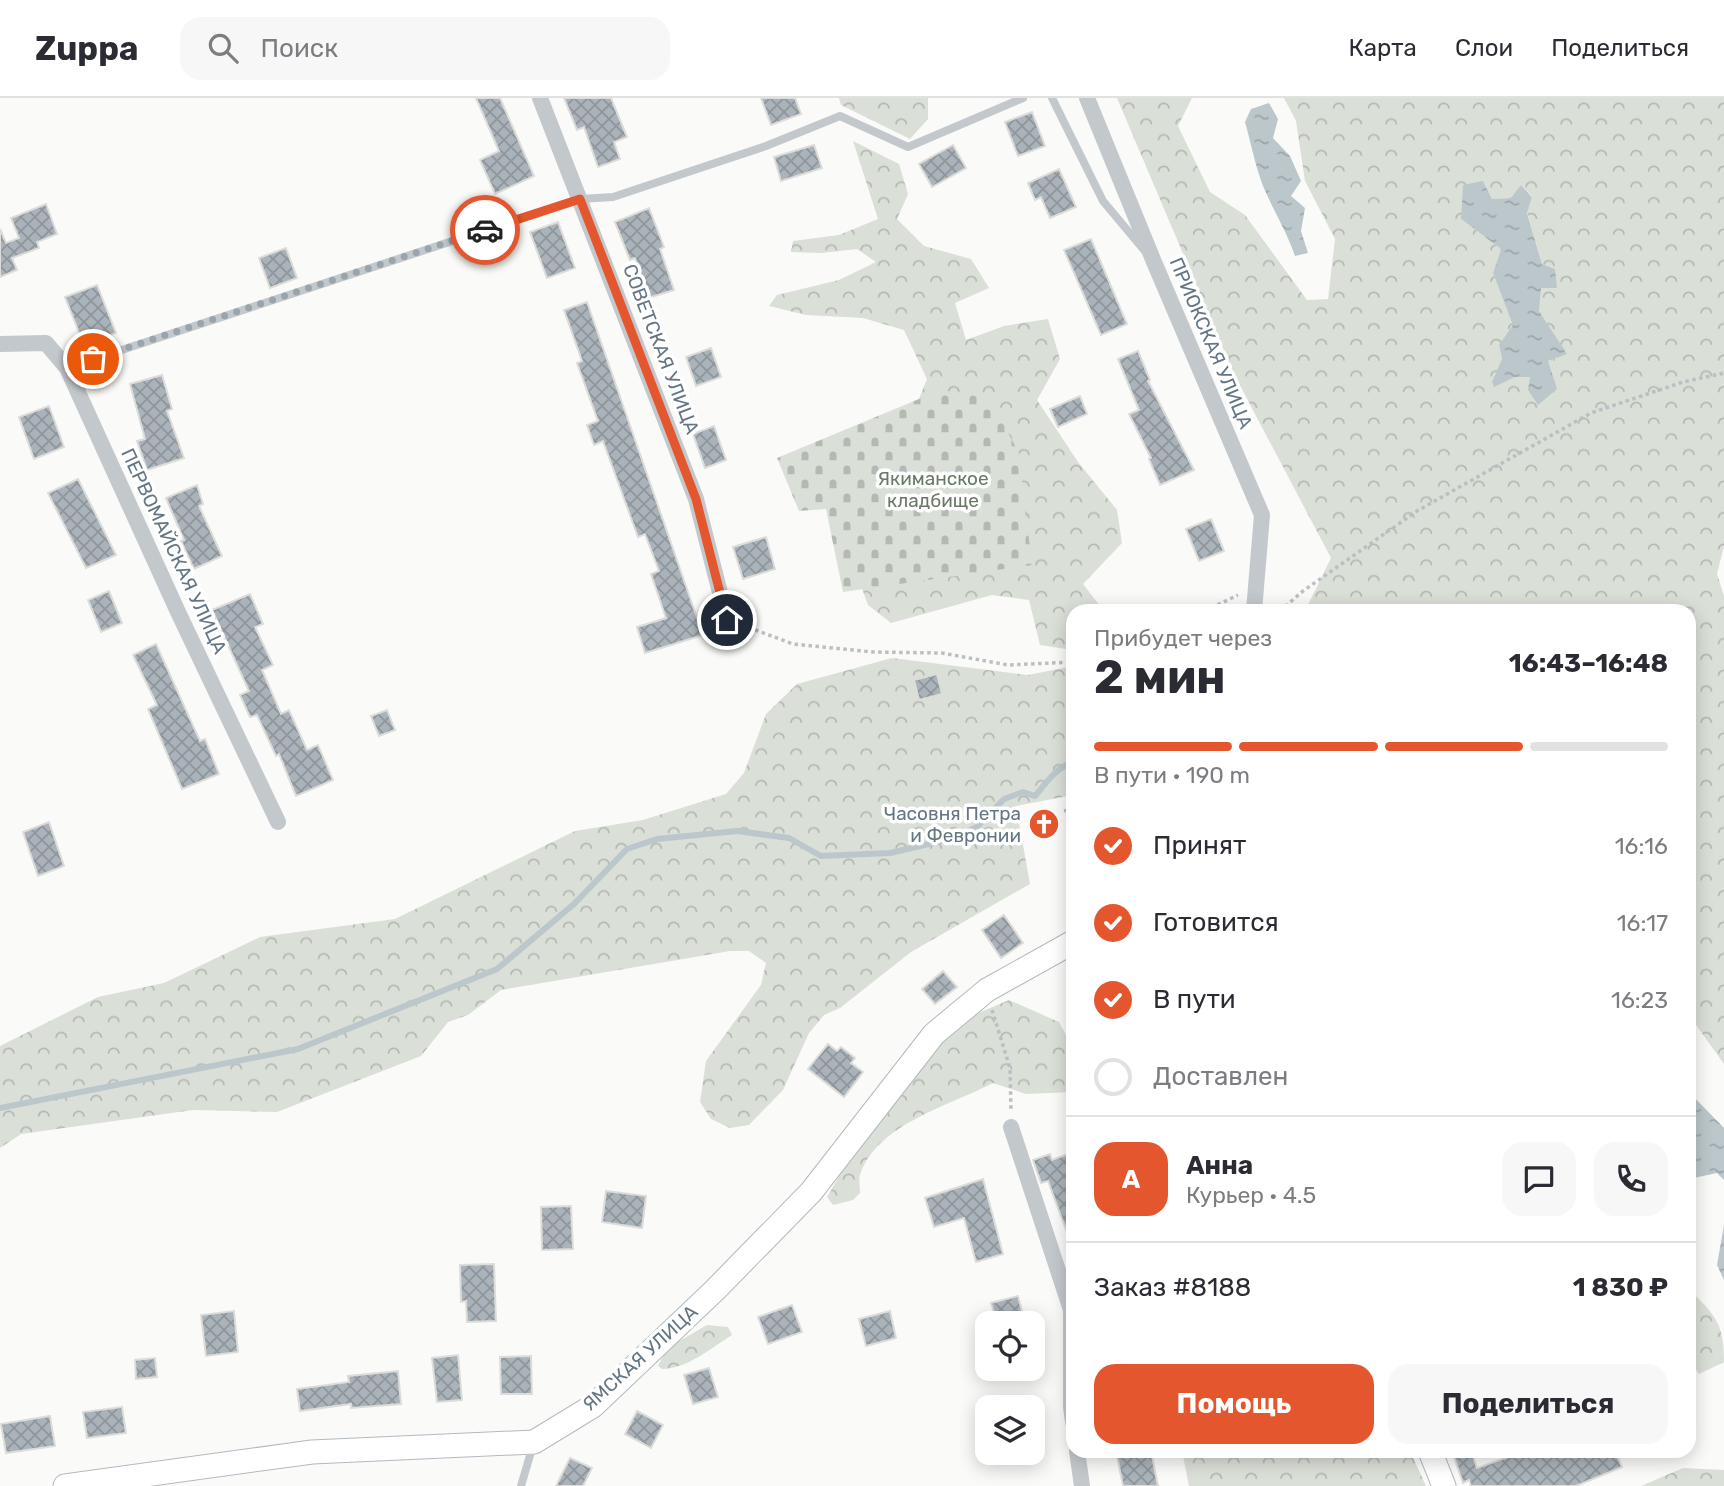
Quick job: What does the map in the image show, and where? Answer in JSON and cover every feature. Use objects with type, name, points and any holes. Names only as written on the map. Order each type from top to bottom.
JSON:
[{"type":"street","name":"СОВЕТСКАЯ УЛИЦА","points":[[541,98],[696,499],[727,620]]},
{"type":"street","name":"ПРИОКСКАЯ УЛИЦА","points":[[1087,98],[1262,515],[1255,604]]},
{"type":"street","name":"ПЕРВОМАЙСКАЯ УЛИЦА","points":[[0,344],[46,343],[67,368],[178,612],[278,822]]},
{"type":"street","name":"ЯМСКАЯ УЛИЦА","points":[[65,1486],[312,1452],[534,1442],[593,1406],[715,1290],[811,1192],[934,1034],[986,990],[1066,946]]},
{"type":"street","points":[[1011,1127],[1066,1295]]},
{"type":"street","points":[[1078,1458],[1082,1486]]},
{"type":"street","points":[[1433,1458],[1444,1486]]},
{"type":"lane","points":[[67,368],[580,199],[614,197],[766,146],[840,116],[908,147],[1023,98]]},
{"type":"lane","points":[[1052,98],[1103,201],[1154,262]]},
{"type":"lane","points":[[522,1486],[534,1442]]},
{"type":"path","points":[[1288,604],[1417,511],[1591,413],[1683,382],[1724,373]]},
{"type":"path","points":[[1220,604],[1256,587]]},
{"type":"path","points":[[727,620],[793,644],[873,652],[942,653],[1008,665],[1066,662]]},
{"type":"path","points":[[986,990],[1010,1068],[1011,1127]]},
{"type":"green space","points":[[839,98],[928,98],[928,119],[910,139],[841,105]]},
{"type":"green space","points":[[1117,98],[1192,98],[1178,126],[1210,192],[1245,215],[1307,300],[1328,299],[1335,239],[1305,181],[1296,121],[1284,98],[1724,98],[1724,546],[1717,574],[1724,596],[1724,1064],[1696,1025],[1696,604],[1308,604],[1331,558],[1235,376]],"holes":[[[1483,181],[1492,199],[1512,198],[1521,185],[1532,196],[1527,212],[1542,264],[1555,269],[1540,288],[1539,311],[1566,354],[1548,361],[1530,377],[1515,377],[1494,386],[1502,359],[1499,345],[1514,325],[1493,273],[1501,249],[1461,219]]]},
{"type":"green space","points":[[853,141],[899,164],[908,194],[897,219],[924,246],[971,259],[989,288],[955,303],[966,340],[1004,326],[1048,319],[1060,359],[1037,400],[1078,462],[1117,510],[1122,543],[1083,584],[1098,604],[1066,604],[1066,649],[1040,645],[1029,600],[992,595],[891,623],[868,605],[841,531],[910,421],[927,379],[904,330],[863,318],[806,315],[769,306],[777,295],[839,280],[876,262],[857,249],[821,253],[791,252],[793,241],[839,235],[878,219]]},
{"type":"green space","name":"Якиманское кладбище","points":[[936,389],[989,398],[1019,453],[1032,565],[843,592],[826,509],[799,511],[777,458],[919,399]]},
{"type":"green space","points":[[892,658],[1028,675],[1066,667],[1066,796],[1016,806],[1030,884],[911,952],[840,1008],[824,1015],[809,1033],[783,1090],[749,1125],[730,1128],[711,1119],[700,1102],[706,1061],[761,985],[766,963],[749,951],[730,951],[501,990],[468,1015],[448,1022],[421,1056],[277,1112],[193,1110],[21,1134],[0,1148],[0,1046],[98,997],[164,983],[260,937],[395,919],[575,831],[643,820],[726,794],[744,773],[766,714],[797,684]]},
{"type":"green space","points":[[1009,1000],[1059,1022],[1066,1035],[1066,1092],[1026,1094],[993,1083],[918,1117],[900,1128],[870,1155],[859,1179],[860,1193],[853,1200],[833,1205],[827,1197],[850,1158],[939,1044],[976,1014]]},
{"type":"green space","points":[[1696,1296],[1717,1322],[1724,1349],[1724,1362],[1699,1374],[1696,1370]]},
{"type":"green space","points":[[707,1325],[728,1327],[732,1335],[681,1366],[662,1369],[658,1366],[667,1348]]},
{"type":"green space","points":[[1183,1458],[1413,1458],[1426,1486],[1189,1486]]},
{"type":"green space","points":[[1683,1468],[1724,1470],[1724,1486],[1641,1486]]},
{"type":"water","points":[[1269,103],[1278,119],[1273,138],[1290,156],[1301,181],[1291,196],[1305,208],[1301,231],[1308,253],[1295,256],[1263,186],[1245,122],[1251,109]]},
{"type":"water","points":[[1483,181],[1492,199],[1511,198],[1521,185],[1532,197],[1527,213],[1542,264],[1555,269],[1557,288],[1541,288],[1539,311],[1567,354],[1548,361],[1557,389],[1538,405],[1528,390],[1530,377],[1515,377],[1494,387],[1492,382],[1502,359],[1499,345],[1513,325],[1493,273],[1501,249],[1461,219],[1463,185]]},
{"type":"water","points":[[1696,1099],[1724,1128],[1724,1180],[1717,1173],[1696,1178]]},
{"type":"water","points":[[1724,1225],[1724,1280],[1717,1265]]},
{"type":"building","points":[[476,98],[500,98],[534,176],[495,194],[480,160],[499,151]]},
{"type":"building","points":[[564,98],[611,98],[627,137],[614,142],[620,159],[598,167],[584,127],[577,130]]},
{"type":"building","points":[[761,98],[795,98],[801,114],[771,125]]},
{"type":"building","points":[[1032,112],[1045,146],[1018,156],[1005,122]]},
{"type":"building","points":[[814,145],[822,168],[781,181],[774,157]]},
{"type":"building","points":[[953,145],[966,168],[932,187],[919,164]]},
{"type":"building","points":[[1059,169],[1076,207],[1050,218],[1041,197],[1035,200],[1028,183]]},
{"type":"building","points":[[46,204],[57,234],[37,242],[39,248],[12,258],[17,270],[0,277],[0,229],[6,243],[19,238],[11,218]]},
{"type":"building","points":[[649,208],[664,247],[660,249],[674,290],[648,298],[635,258],[630,260],[615,222]]},
{"type":"building","points":[[558,222],[575,268],[547,278],[530,232]]},
{"type":"building","points":[[1091,239],[1127,324],[1101,335],[1064,250]]},
{"type":"building","points":[[286,248],[297,278],[270,288],[259,258]]},
{"type":"building","points":[[97,285],[116,333],[84,345],[65,297]]},
{"type":"building","points":[[587,302],[703,635],[645,653],[637,627],[666,618],[651,574],[659,571],[645,534],[638,537],[603,441],[594,445],[587,425],[598,421],[577,363],[582,361],[564,310]]},
{"type":"building","points":[[711,348],[721,377],[696,386],[686,357]]},
{"type":"building","points":[[1138,351],[1150,380],[1148,381],[1194,470],[1160,485],[1149,459],[1151,458],[1129,414],[1139,410],[1118,359]]},
{"type":"building","points":[[162,375],[172,409],[167,411],[184,458],[147,470],[137,441],[145,439],[130,384]]},
{"type":"building","points":[[1080,396],[1087,414],[1058,427],[1050,409]]},
{"type":"building","points":[[49,406],[64,447],[34,459],[19,417]]},
{"type":"building","points":[[714,426],[726,460],[705,468],[693,434]]},
{"type":"building","points":[[78,479],[116,555],[86,568],[48,493]]},
{"type":"building","points":[[197,485],[203,504],[199,506],[222,556],[194,569],[166,498]]},
{"type":"building","points":[[1211,519],[1224,551],[1199,561],[1186,529]]},
{"type":"building","points":[[766,537],[775,569],[743,579],[733,547]]},
{"type":"building","points":[[109,591],[122,623],[101,632],[88,600]]},
{"type":"building","points":[[250,594],[263,624],[255,627],[273,665],[262,670],[281,714],[289,710],[307,750],[318,745],[333,780],[296,796],[279,754],[276,756],[257,715],[250,717],[240,695],[249,691],[212,610]]},
{"type":"building","points":[[156,644],[200,741],[205,739],[219,774],[182,789],[148,709],[157,705],[133,655]]},
{"type":"building","points":[[937,674],[942,694],[919,700],[914,680]]},
{"type":"building","points":[[387,710],[395,730],[379,736],[371,716]]},
{"type":"building","name":"Часовня Петра и Февронии","points":[[1044,813],[1052,816],[1055,824],[1052,832],[1044,835],[1036,832],[1033,824],[1036,816]]},
{"type":"building","points":[[49,822],[64,866],[38,876],[23,832]]},
{"type":"building","points":[[1004,915],[1023,943],[1001,958],[982,930]]},
{"type":"building","points":[[943,971],[957,987],[935,1004],[922,989]]},
{"type":"building","points":[[828,1044],[837,1051],[841,1047],[855,1058],[851,1063],[863,1072],[844,1097],[808,1069]]},
{"type":"building","points":[[1050,1154],[1052,1160],[1066,1155],[1066,1230],[1048,1181],[1041,1183],[1033,1160]]},
{"type":"building","points":[[983,1179],[1003,1254],[976,1262],[964,1218],[934,1227],[925,1198]]},
{"type":"building","points":[[606,1191],[646,1196],[642,1228],[602,1222]]},
{"type":"building","points":[[571,1206],[573,1249],[542,1250],[541,1207]]},
{"type":"building","points":[[494,1264],[496,1321],[467,1322],[466,1301],[461,1302],[460,1265]]},
{"type":"building","points":[[1018,1296],[1022,1311],[993,1311],[991,1303]]},
{"type":"building","points":[[792,1305],[802,1332],[768,1344],[758,1317]]},
{"type":"building","points":[[234,1311],[238,1352],[206,1356],[201,1315]]},
{"type":"building","points":[[890,1311],[896,1338],[866,1346],[859,1319]]},
{"type":"building","points":[[458,1355],[462,1400],[437,1402],[432,1358]]},
{"type":"building","points":[[531,1356],[532,1394],[501,1394],[500,1357]]},
{"type":"building","points":[[155,1358],[157,1377],[136,1379],[135,1360]]},
{"type":"building","points":[[709,1368],[718,1397],[693,1404],[684,1375]]},
{"type":"building","points":[[398,1371],[401,1404],[351,1408],[351,1404],[300,1411],[297,1389],[349,1382],[348,1376]]},
{"type":"building","points":[[122,1407],[126,1433],[87,1438],[83,1412]]},
{"type":"building","points":[[637,1411],[663,1425],[651,1448],[625,1434]]},
{"type":"building","points":[[50,1416],[55,1446],[6,1453],[1,1424]]},
{"type":"building","points":[[570,1458],[592,1468],[583,1486],[556,1486]]},
{"type":"building","points":[[1117,1458],[1152,1458],[1158,1486],[1123,1486]]},
{"type":"building","points":[[1454,1458],[1473,1458],[1477,1468],[1505,1458],[1618,1458],[1622,1467],[1576,1486],[1471,1486],[1469,1480],[1463,1483]]},
{"type":"waterway","points":[[0,1108],[298,1049],[497,969],[574,904],[627,849],[657,839],[737,831],[789,838],[821,856],[890,853],[954,838],[977,827],[1004,799],[1023,792],[1035,796],[1066,765]]},
{"type":"way so far","points":[[93,359],[485,230]]},
{"type":"place","name":"Часовня Петра и Февронии","points":[[1044,824]]},
{"type":"route","points":[[485,230],[580,199],[696,499],[727,620]]}]
